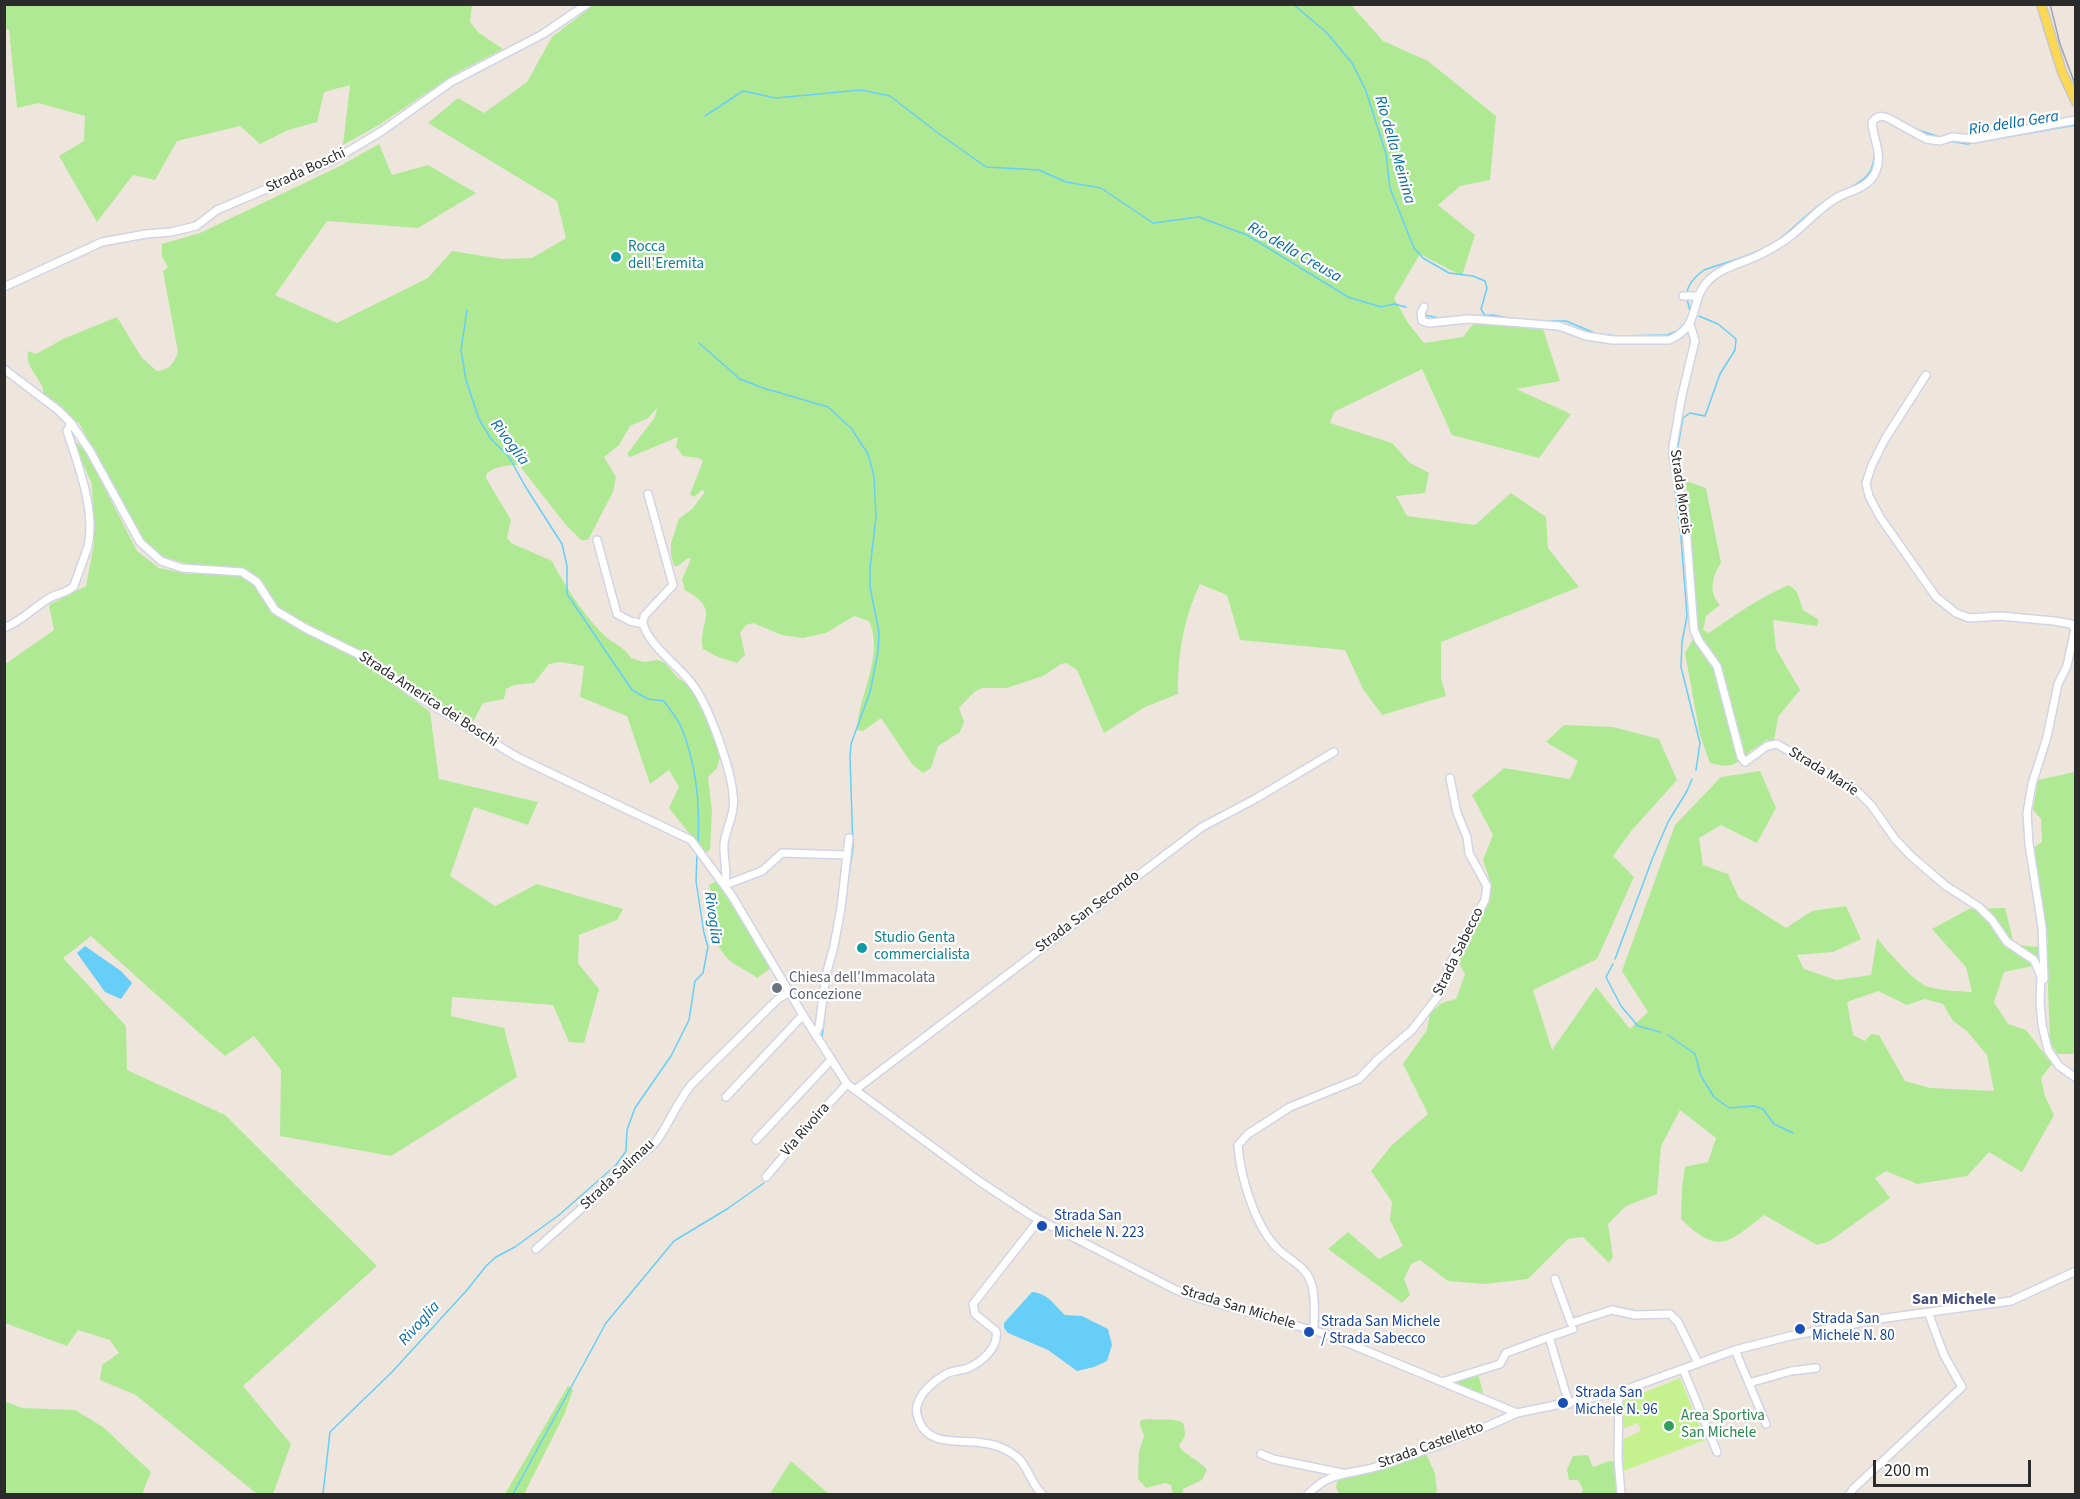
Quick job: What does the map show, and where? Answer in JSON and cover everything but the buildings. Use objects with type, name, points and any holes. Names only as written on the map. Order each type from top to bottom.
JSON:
[{"type":"main road","points":[[2041,4],[2062,72],[2076,102]]},
{"type":"street","name":"Strada Boschi","points":[[4,286],[102,242],[196,226],[217,210],[332,161],[382,131],[451,82],[543,34],[587,4]]},
{"type":"street","points":[[1424,307],[1421,313],[1422,321],[1429,323],[1468,320],[1559,326],[1586,336],[1613,340],[1669,340],[1690,324],[1696,308],[1690,296],[1714,276],[1786,240],[1823,206],[1864,186],[1872,179],[1879,159],[1872,130],[1872,122],[1876,117],[1888,118],[1926,139],[1973,140],[2076,120]]},
{"type":"street","name":"Strada Moreis","points":[[1690,324],[1695,341],[1673,446],[1685,514],[1690,590]]},
{"type":"street","name":"Strada America dei Boschi","points":[[4,369],[58,410],[71,423],[90,451],[140,542],[161,561],[182,568],[242,572],[257,582],[275,610],[305,628],[370,660],[411,692],[517,758],[678,832],[694,843],[725,885],[831,1060],[855,1090]]},
{"type":"street","points":[[1926,375],[1885,439],[1866,483],[1869,496],[1880,517],[1936,597],[1956,613],[1969,618],[2000,616],[2054,621],[2071,624],[2075,629],[2067,666],[2058,684],[2047,737],[2032,784],[2027,813],[2029,844],[2044,951],[2044,981],[2040,996]]},
{"type":"street","points":[[4,628],[16,623],[48,599],[69,591],[74,586],[88,544],[89,511],[83,478],[67,431],[71,423]]},
{"type":"street","points":[[648,494],[673,585],[644,616],[643,624],[661,651],[697,691],[715,728],[722,750],[733,797],[733,809],[724,841],[725,885],[762,871],[782,853],[847,855]]},
{"type":"street","points":[[597,540],[617,614],[630,621],[643,624]]},
{"type":"street","name":"Strada Marie","points":[[1690,590],[1694,630],[1717,666],[1737,744],[1745,762],[1767,746],[1777,744],[1851,786],[1872,806],[1895,839],[1911,856],[1946,886],[1979,907],[1992,920],[2007,942],[2034,960],[2041,976],[2042,1025],[2048,1050],[2059,1066],[2076,1078]]},
{"type":"street","name":"Strada San Secondo","points":[[855,1090],[1202,827],[1255,799],[1334,752]]},
{"type":"street","name":"Strada Sabecco","points":[[1314,1330],[1310,1280],[1302,1269],[1278,1250],[1264,1230],[1245,1180],[1238,1145],[1248,1134],[1290,1107],[1359,1079],[1412,1030],[1439,995],[1450,964],[1485,900],[1487,886],[1469,853],[1467,837],[1457,813],[1450,778]]},
{"type":"street","points":[[815,1034],[819,1027],[825,975],[836,936],[849,838]]},
{"type":"street","name":"Strada Salimau","points":[[536,1249],[656,1142],[679,1101],[691,1085],[778,999],[790,992]]},
{"type":"street","points":[[726,1097],[803,1015]]},
{"type":"street","points":[[756,1140],[831,1060]]},
{"type":"street","name":"Via Rivoira","points":[[766,1177],[848,1084]]},
{"type":"street","name":"Strada San Michele","points":[[855,1090],[979,1181],[1039,1220],[1176,1290],[1314,1330],[1517,1413]]},
{"type":"street","points":[[1039,1220],[973,1304],[975,1314],[995,1329],[997,1339],[991,1351],[975,1364],[944,1375],[927,1389],[917,1404],[918,1419],[929,1436],[992,1444],[1014,1454],[1042,1494]]},
{"type":"street","points":[[1517,1413],[1619,1392],[1735,1350],[1838,1326],[2011,1301],[2076,1271]]},
{"type":"street","points":[[1555,1279],[1571,1323],[1612,1310],[1635,1315],[1670,1314],[1677,1322],[1698,1363]]},
{"type":"street","points":[[1850,1494],[1962,1387],[1944,1355],[1928,1312]]},
{"type":"street","points":[[1442,1382],[1500,1364],[1506,1353],[1573,1329]]},
{"type":"street","points":[[1550,1337],[1569,1404]]},
{"type":"street","points":[[1735,1350],[1766,1424]]},
{"type":"street","points":[[1749,1383],[1791,1371],[1816,1368]]},
{"type":"street","points":[[1683,1369],[1717,1452]]},
{"type":"street","points":[[1619,1392],[1620,1494]]},
{"type":"street","name":"Strada Castelletto","points":[[1308,1494],[1322,1482],[1342,1473],[1377,1466],[1517,1413]]},
{"type":"street","name":"Strada Castelletto","points":[[1261,1454],[1280,1461],[1342,1473]]},
{"type":"green space","points":[[4,5],[472,5],[470,22],[479,33],[503,49],[456,73],[379,125],[343,145],[350,85],[324,92],[317,122],[288,130],[260,144],[240,126],[177,141],[155,180],[133,175],[97,222],[59,156],[84,141],[85,116],[38,103],[17,108],[9,30],[5,28]]},
{"type":"green space","points":[[594,5],[1351,5],[1383,41],[1428,61],[1496,116],[1490,180],[1460,186],[1438,205],[1475,235],[1462,276],[1420,254],[1394,298],[1408,323],[1424,343],[1463,337],[1475,322],[1543,329],[1560,381],[1516,389],[1571,414],[1539,458],[1452,435],[1422,369],[1334,412],[1330,423],[1392,443],[1410,463],[1429,473],[1425,493],[1396,496],[1407,516],[1475,525],[1511,493],[1546,517],[1548,548],[1579,587],[1441,642],[1441,678],[1446,696],[1382,715],[1363,689],[1345,650],[1240,640],[1227,595],[1200,584],[1194,597],[1183,638],[1178,694],[1145,707],[1104,733],[1077,670],[1066,663],[1043,676],[1007,688],[982,688],[974,692],[959,708],[964,722],[960,732],[938,746],[931,768],[923,773],[912,764],[881,718],[863,731],[857,730],[874,647],[869,621],[854,616],[826,633],[803,638],[782,635],[753,623],[746,625],[740,633],[745,655],[737,663],[703,649],[706,610],[696,597],[685,590],[682,579],[691,559],[688,558],[678,566],[674,566],[671,543],[679,519],[692,509],[705,492],[702,490],[694,497],[690,494],[703,461],[699,458],[683,456],[676,447],[678,437],[630,457],[627,454],[655,417],[657,408],[648,418],[630,426],[619,445],[604,457],[616,477],[613,492],[588,540],[581,540],[566,525],[519,465],[495,469],[487,473],[486,478],[511,520],[507,538],[511,543],[552,561],[568,590],[589,618],[606,637],[631,658],[644,662],[658,660],[665,663],[678,678],[692,688],[714,732],[720,757],[717,768],[708,777],[712,811],[710,850],[705,853],[669,808],[679,787],[669,770],[650,784],[627,716],[580,697],[584,666],[560,662],[549,664],[534,683],[514,685],[506,689],[504,699],[483,703],[472,724],[440,707],[412,688],[372,656],[276,606],[262,584],[246,569],[187,564],[158,555],[133,526],[79,423],[56,407],[44,395],[42,386],[30,366],[28,351],[36,354],[63,339],[117,317],[142,358],[157,371],[168,367],[173,363],[178,352],[163,271],[168,267],[162,257],[162,244],[200,233],[340,166],[379,144],[392,175],[428,165],[476,193],[418,228],[327,221],[275,295],[337,323],[428,278],[452,251],[502,259],[532,258],[566,238],[557,201],[428,123],[458,98],[484,113],[527,82],[552,37]]},
{"type":"green space","points":[[73,441],[84,448],[137,551],[159,568],[188,574],[217,572],[240,575],[258,588],[279,615],[292,625],[368,664],[430,712],[439,779],[538,802],[528,825],[474,807],[450,876],[495,906],[537,884],[623,909],[617,920],[579,935],[578,963],[599,989],[584,1043],[569,1042],[553,1005],[452,997],[451,1016],[504,1028],[517,1077],[391,1156],[280,1136],[281,1070],[254,1036],[225,1056],[91,936],[63,958],[126,1026],[127,1070],[225,1115],[377,1266],[243,1386],[291,1444],[273,1494],[257,1494],[136,1395],[100,1380],[102,1365],[119,1353],[110,1340],[78,1330],[67,1346],[5,1323],[4,665],[54,630],[49,605],[86,586],[94,544],[92,484]]},
{"type":"green space","points":[[1686,481],[1706,488],[1721,563],[1713,584],[1714,595],[1720,605],[1706,616],[1703,630],[1709,633],[1758,601],[1789,585],[1797,592],[1803,610],[1819,620],[1817,626],[1773,620],[1776,649],[1800,690],[1778,717],[1774,741],[1767,740],[1730,765],[1710,763],[1700,735],[1685,653],[1693,639],[1696,627]]},
{"type":"green space","points":[[1564,725],[1613,727],[1659,739],[1677,780],[1632,830],[1613,856],[1634,877],[1597,959],[1533,990],[1552,1050],[1596,987],[1630,1029],[1648,1012],[1622,971],[1675,825],[1721,777],[1760,771],[1776,808],[1757,843],[1721,825],[1699,838],[1703,865],[1728,874],[1739,898],[1786,928],[1812,911],[1846,906],[1861,939],[1833,952],[1797,955],[1804,969],[1836,980],[1871,975],[1877,938],[1901,966],[1923,984],[1940,989],[1972,992],[1966,967],[1932,929],[1969,909],[2005,908],[2014,944],[2035,947],[2048,943],[2033,848],[2042,842],[2041,819],[2033,810],[2038,780],[2075,772],[2075,1054],[2057,1054],[2050,1042],[2047,963],[2004,972],[1994,1002],[2008,1024],[2026,1030],[2052,1064],[2041,1078],[2045,1096],[2054,1115],[2022,1172],[1989,1152],[1967,1176],[1917,1184],[1886,1171],[1875,1178],[1890,1198],[1830,1241],[1817,1245],[1764,1215],[1732,1238],[1714,1241],[1694,1231],[1681,1219],[1685,1167],[1708,1162],[1716,1138],[1680,1110],[1661,1146],[1657,1194],[1626,1206],[1608,1224],[1613,1257],[1609,1263],[1583,1237],[1568,1239],[1528,1279],[1484,1284],[1448,1281],[1420,1260],[1411,1264],[1404,1279],[1410,1295],[1402,1303],[1328,1249],[1348,1232],[1379,1259],[1403,1246],[1390,1220],[1392,1202],[1371,1171],[1392,1145],[1428,1114],[1403,1064],[1427,1030],[1430,1013],[1442,1003],[1456,999],[1465,974],[1457,960],[1489,900],[1491,884],[1483,860],[1493,835],[1472,795],[1504,768],[1570,779],[1578,761],[1546,742]],"holes":[[[1878,991],[1907,1005],[1925,999],[1943,1004],[1953,1021],[1967,1031],[1987,1055],[1994,1091],[1930,1088],[1905,1081],[1879,1035],[1871,1034],[1865,1041],[1853,1035],[1847,1002]]]},
{"type":"green space","points":[[717,881],[771,968],[757,978],[729,960],[715,938],[710,919],[712,897],[709,885]]},
{"type":"green space","points":[[1478,1373],[1484,1397],[1451,1383]]},
{"type":"green space","name":"Area Sportiva San Michele","points":[[1680,1378],[1705,1440],[1621,1472],[1621,1440],[1641,1431],[1638,1423],[1622,1429],[1623,1401]]},
{"type":"green space","points":[[568,1386],[573,1390],[564,1415],[524,1494],[505,1494]]},
{"type":"green space","points":[[4,1401],[22,1408],[75,1410],[103,1427],[151,1472],[142,1494],[5,1494]]},
{"type":"green space","points":[[1141,1420],[1172,1420],[1184,1424],[1185,1436],[1179,1446],[1207,1470],[1202,1480],[1183,1489],[1182,1494],[1173,1494],[1171,1485],[1165,1483],[1146,1488],[1138,1479],[1139,1452],[1144,1436],[1140,1424]]},
{"type":"green space","points":[[1425,1452],[1435,1473],[1437,1492],[1433,1494],[1339,1494],[1336,1487],[1338,1480],[1344,1476],[1380,1470]]},
{"type":"green space","points":[[1588,1455],[1593,1467],[1609,1461],[1614,1462],[1619,1494],[1581,1494],[1583,1489],[1578,1480],[1569,1480],[1567,1469],[1573,1456]]},
{"type":"green space","points":[[791,1461],[829,1494],[770,1494]]},
{"type":"water","points":[[85,946],[121,971],[132,983],[121,999],[105,992],[77,953]]},
{"type":"water","points":[[1032,1292],[1047,1297],[1065,1315],[1082,1316],[1108,1329],[1112,1345],[1107,1361],[1077,1371],[1048,1350],[1008,1333],[1004,1328],[1004,1323]]},
{"type":"waterway","name":"Rio della Meinina","points":[[1293,4],[1327,33],[1352,63],[1366,91],[1386,154],[1390,188],[1414,248],[1423,258],[1449,273],[1473,276],[1485,281],[1487,288],[1481,309],[1484,314]]},
{"type":"waterway","name":"Rio della Creusa","points":[[705,116],[743,91],[776,98],[861,90],[890,96],[986,167],[1039,170],[1066,182],[1101,188],[1153,223],[1199,217],[1247,235],[1348,297],[1381,307],[1394,304],[1406,307]]},
{"type":"waterway","name":"Rio della Gera","points":[[1869,124],[1871,137]]},
{"type":"waterway","name":"Rio della Gera","points":[[1950,141],[1967,144],[2076,125]]},
{"type":"waterway","name":"Rio della Gera","points":[[1910,127],[1939,137]]},
{"type":"waterway","name":"Rio della Gera","points":[[1845,190],[1858,183],[1871,170],[1874,150]]},
{"type":"waterway","name":"Rio della Gera","points":[[1687,294],[1690,284],[1704,270],[1773,243],[1830,198]]},
{"type":"waterway","name":"Rio della Gera","points":[[1687,299],[1690,311]]},
{"type":"waterway","name":"Rivoglia","points":[[467,310],[461,350],[466,380],[479,419],[491,439],[509,457],[562,544],[567,566],[567,594],[632,690],[648,699],[664,701],[680,725],[691,756],[696,785],[698,844]]},
{"type":"waterway","name":"Rio della Creusa","points":[[1425,315],[1438,318],[1459,317]]},
{"type":"waterway","name":"Rio della Gera","points":[[1472,316],[1493,315],[1512,319]]},
{"type":"waterway","points":[[1676,457],[1683,418],[1690,413],[1705,416],[1720,374],[1735,350],[1736,339],[1718,324],[1699,316]]},
{"type":"waterway","name":"Rio della Gera","points":[[1538,321],[1566,321],[1597,334],[1618,336],[1667,335],[1677,331],[1685,323]]},
{"type":"waterway","points":[[699,343],[740,379],[828,407],[851,428],[868,454],[874,476],[876,517],[870,587],[879,632],[878,652],[870,692],[851,744],[853,847],[847,888]]},
{"type":"waterway","points":[[1672,466],[1681,537],[1687,616],[1682,642],[1681,667],[1700,743],[1696,770]]},
{"type":"waterway","points":[[1615,959],[1653,857],[1668,822],[1692,779]]},
{"type":"waterway","name":"Rivoglia","points":[[323,1494],[330,1432],[392,1372],[486,1266],[559,1215],[616,1165],[626,1151],[627,1130],[635,1108],[671,1056],[689,1020],[695,981],[703,973],[708,947],[696,881],[697,852]]},
{"type":"waterway","points":[[1613,964],[1606,977],[1621,1006],[1638,1026],[1660,1032]]},
{"type":"waterway","points":[[822,1038],[825,1012]]},
{"type":"waterway","points":[[1668,1035],[1695,1054],[1701,1076],[1714,1097],[1729,1108],[1754,1106],[1763,1109],[1774,1124],[1793,1133]]},
{"type":"waterway","points":[[513,1494],[606,1323],[674,1241],[727,1209],[764,1183]]},
{"type":"railway","points":[[2050,4],[2060,44],[2076,87]]},
{"type":"place","name":"Rocca dell'Eremita","points":[[616,257]]},
{"type":"place","name":"Studio Genta commercialista","points":[[862,948]]},
{"type":"place","name":"Chiesa dell′Immacolata Concezione","points":[[777,988]]},
{"type":"place","name":"Strada San Michele N. 223","points":[[1042,1226]]},
{"type":"place","name":"Strada San Michele N. 80","points":[[1800,1329]]},
{"type":"place","name":"Strada San Michele / Strada Sabecco","points":[[1309,1332]]},
{"type":"place","name":"Strada San Michele N. 96","points":[[1563,1403]]},
{"type":"place","name":"Area Sportiva San Michele","points":[[1669,1426]]},
{"type":"district","name":"San Michele","points":[[1954,1300]]}]
